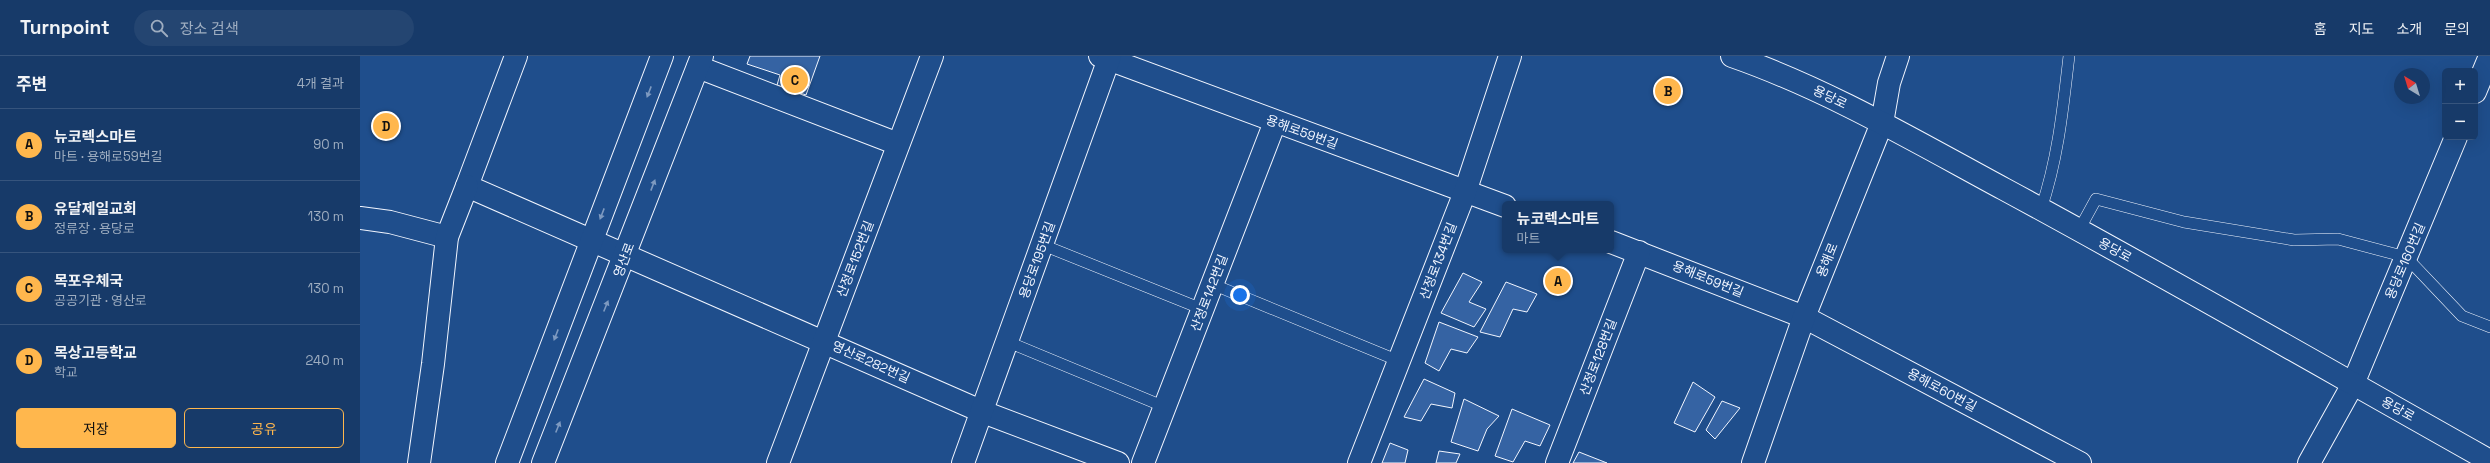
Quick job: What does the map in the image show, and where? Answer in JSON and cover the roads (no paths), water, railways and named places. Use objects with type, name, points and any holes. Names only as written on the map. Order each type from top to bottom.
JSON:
[{"type":"street","points":[[419,463],[433,364],[447,237],[516,56]]},
{"type":"street","points":[[507,463],[662,56]]},
{"type":"street","name":"산정로152번길","points":[[778,463],[932,56]]},
{"type":"street","name":"산정로134번길","points":[[1359,463],[1465,192],[1510,56]]},
{"type":"street","name":"용당로","points":[[1732,56],[1816,90],[1882,123],[2079,230],[2490,461]]},
{"type":"street","name":"용해로","points":[[1754,463],[1804,317],[1882,123],[1889,83],[1898,56]]},
{"type":"street","name":"용해로59번길","points":[[1106,57],[1275,122],[1502,205]]},
{"type":"street","name":"용당로195번길","points":[[963,463],[983,412],[1043,245],[1106,57]]},
{"type":"street","points":[[2478,85],[2490,58]]},
{"type":"street","points":[[700,62],[898,144]]},
{"type":"street","name":"영산로","points":[[544,463],[626,256],[700,62]]},
{"type":"street","name":"산정로142번길","points":[[1143,463],[1275,122]]},
{"type":"street","name":"용당로160번길","points":[[2309,463],[2353,384],[2455,140]]},
{"type":"street","name":"영산로282번길","points":[[467,186],[591,242],[983,412],[1118,463]]},
{"type":"street","points":[[360,218],[390,222],[447,237]]},
{"type":"street","name":"용해로59번길","points":[[1614,243],[1804,317]]},
{"type":"street","name":"산정로128번길","points":[[1557,463],[1638,252]]},
{"type":"street","name":"용해로60번길","points":[[1804,317],[2080,463]]},
{"type":"lane","points":[[2041,209],[2053,174],[2069,56]]},
{"type":"lane","points":[[2079,230],[2096,199],[2184,222],[2294,240],[2338,239],[2406,257],[2462,316],[2490,327]]},
{"type":"lane","points":[[1043,245],[1202,309]]},
{"type":"lane","points":[[1212,284],[1399,361]]},
{"type":"lane","points":[[1008,342],[1165,407]]},
{"type":"place","name":"목포우체국","points":[[795,80]]},
{"type":"place","name":"유달제일교회","points":[[1668,91]]},
{"type":"place","name":"목상고등학교","points":[[386,126]]},
{"type":"place","name":"뉴코렉스마트","points":[[1558,281]]}]
